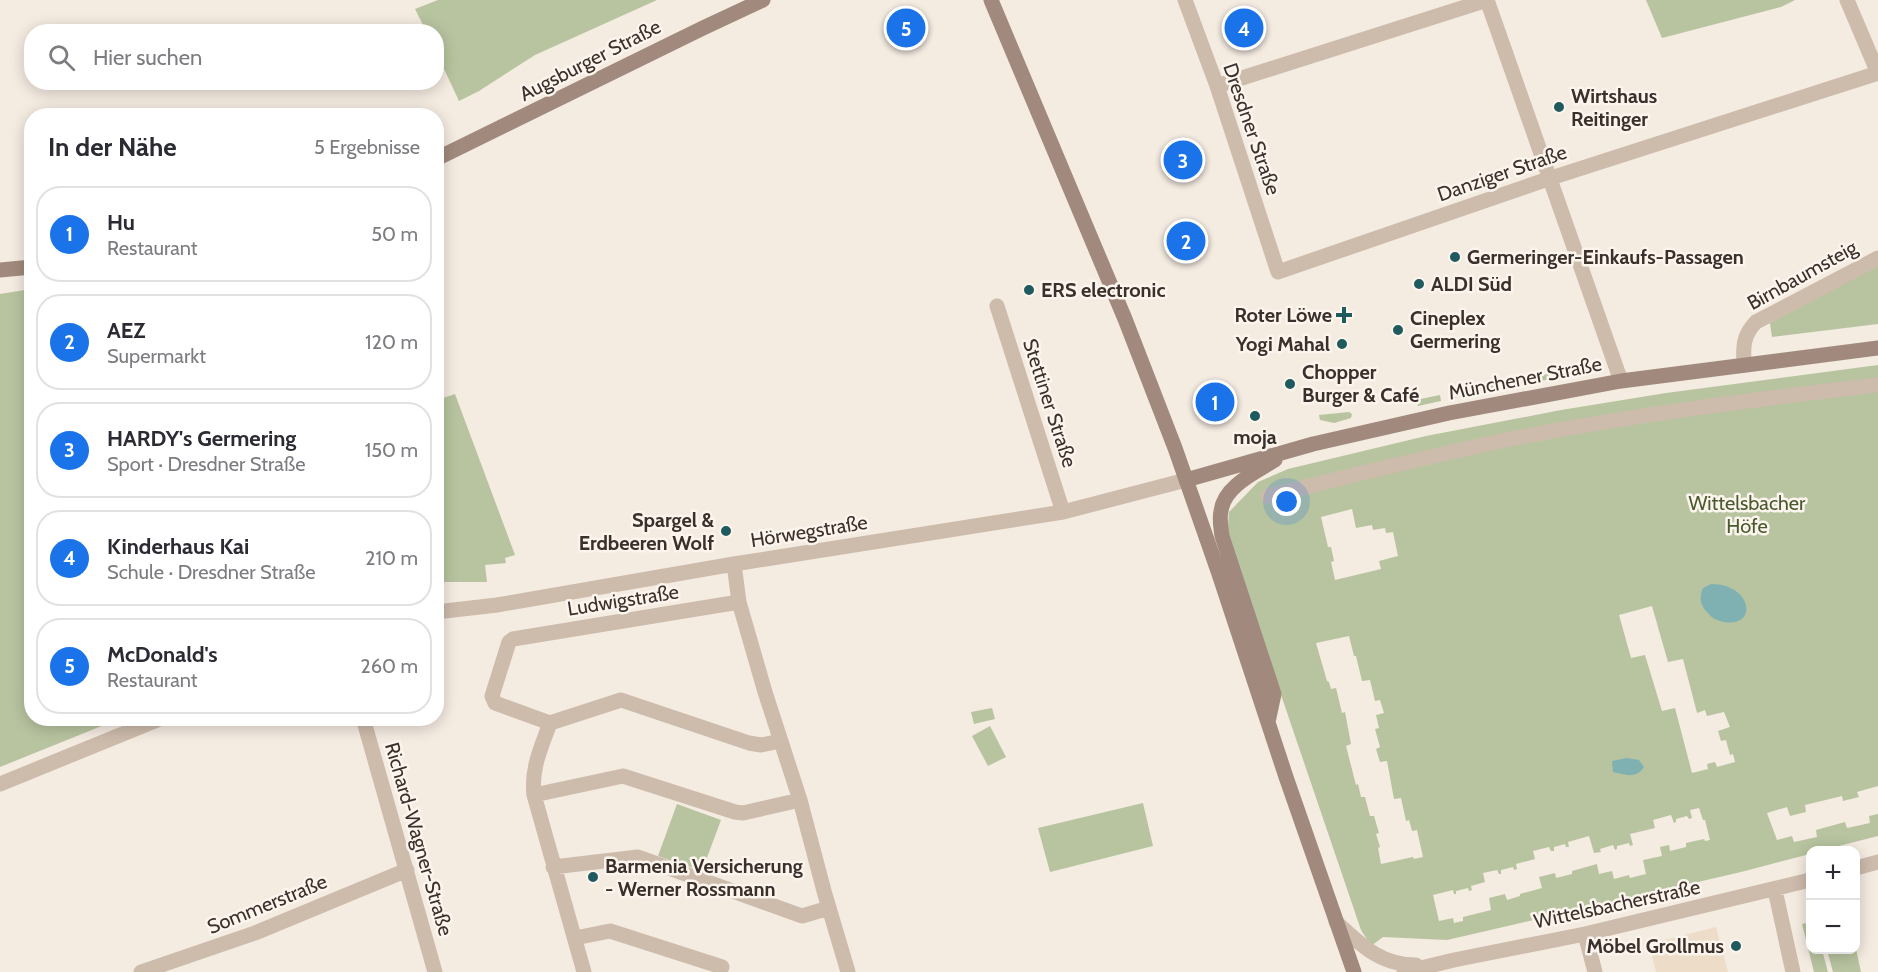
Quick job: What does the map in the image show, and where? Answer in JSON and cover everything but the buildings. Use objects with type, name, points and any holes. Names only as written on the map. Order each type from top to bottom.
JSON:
[{"type":"main road","name":"Augsburger Straße","points":[[444,155],[703,27],[763,0]]},
{"type":"main road","points":[[992,1],[1125,319],[1186,480],[1354,972]]},
{"type":"main road","points":[[0,270],[24,268]]},
{"type":"main road","name":"Münchener Straße","points":[[1186,480],[1405,422],[1621,381],[1878,348]]},
{"type":"main road","points":[[1268,722],[1275,694],[1222,536],[1221,510],[1227,497],[1242,480],[1293,450]]},
{"type":"street","name":"Dresdner Straße","points":[[1185,0],[1278,272]]},
{"type":"street","points":[[1216,86],[1487,0],[1621,381]]},
{"type":"street","points":[[1847,0],[1878,73]]},
{"type":"street","name":"Danziger Straße","points":[[1278,272],[1551,177],[1878,73]]},
{"type":"street","name":"Birnbaumsteig","points":[[1744,365],[1743,344],[1747,331],[1756,322],[1878,258]]},
{"type":"street","name":"Stettiner Straße","points":[[997,306],[1063,512]]},
{"type":"street","points":[[1268,496],[1520,437],[1655,413],[1878,385]]},
{"type":"street","name":"Hörwegstraße","points":[[444,611],[497,605],[734,564],[1063,512],[1186,480]]},
{"type":"street","points":[[734,564],[739,602],[800,800],[848,972]]},
{"type":"street","name":"Ludwigstraße","points":[[550,723],[495,703],[492,696],[507,648],[513,639],[739,602]]},
{"type":"street","points":[[584,972],[534,795],[532,778],[534,767],[550,723],[621,700],[755,745],[781,741]]},
{"type":"street","points":[[0,784],[142,726]]},
{"type":"street","name":"Richard-Wagner-Straße","points":[[365,726],[435,972]]},
{"type":"street","points":[[534,795],[623,776],[735,812],[743,813],[800,800]]},
{"type":"street","points":[[553,867],[638,857],[802,916],[829,908]]},
{"type":"street","points":[[1860,867],[1878,862]]},
{"type":"street","name":"Sommerstraße","points":[[141,972],[255,933],[407,870]]},
{"type":"street","name":"Wittelsbacherstraße","points":[[1404,972],[1586,934],[1806,881]]},
{"type":"street","points":[[1775,890],[1793,972]]},
{"type":"street","name":"Wittelsbacherstraße","points":[[1336,922],[1366,948],[1387,961],[1403,966],[1431,966]]},
{"type":"street","points":[[575,938],[610,931],[723,967]]},
{"type":"street","points":[[1586,934],[1595,972]]},
{"type":"green space","points":[[438,0],[657,0],[535,55],[479,91],[459,101],[444,69],[444,24],[422,24],[415,9]]},
{"type":"green space","points":[[1646,0],[1795,0],[1781,7],[1662,38]]},
{"type":"green space","points":[[1878,264],[1878,324],[1772,337],[1770,323]]},
{"type":"green space","points":[[24,290],[24,726],[102,726],[0,767],[0,294]]},
{"type":"green space","name":"Wittelsbacher Höfe","points":[[1878,365],[1878,786],[1857,792],[1859,797],[1843,801],[1842,796],[1805,805],[1806,812],[1790,816],[1787,807],[1767,813],[1777,840],[1792,836],[1794,842],[1817,837],[1816,830],[1845,822],[1847,828],[1870,823],[1869,816],[1878,814],[1878,836],[1839,846],[1806,846],[1806,855],[1447,940],[1383,937],[1371,946],[1361,930],[1227,536],[1229,512],[1258,482],[1288,469],[1426,436],[1666,393]],"holes":[[[1352,509],[1356,528],[1372,525],[1373,530],[1385,528],[1386,533],[1393,532],[1398,556],[1379,561],[1381,569],[1335,580],[1331,562],[1334,561],[1331,547],[1328,547],[1321,517]],[[1652,606],[1668,662],[1683,659],[1697,713],[1705,710],[1707,716],[1724,712],[1730,727],[1718,731],[1721,741],[1726,740],[1730,755],[1733,754],[1735,762],[1717,767],[1715,762],[1707,764],[1708,769],[1692,773],[1675,708],[1662,711],[1645,655],[1631,658],[1619,615]],[[1349,636],[1362,681],[1370,680],[1375,701],[1380,700],[1384,713],[1376,715],[1379,728],[1375,729],[1380,747],[1376,749],[1380,762],[1387,761],[1394,799],[1401,798],[1406,821],[1409,820],[1412,831],[1417,830],[1423,857],[1381,864],[1378,848],[1380,847],[1376,834],[1379,833],[1374,816],[1370,816],[1365,797],[1361,797],[1358,784],[1356,785],[1346,746],[1351,744],[1345,712],[1342,713],[1336,688],[1331,689],[1327,681],[1316,643]],[[1699,808],[1710,840],[1686,843],[1686,847],[1670,851],[1669,845],[1660,847],[1662,856],[1643,860],[1646,874],[1614,879],[1612,871],[1599,874],[1597,864],[1556,878],[1555,873],[1539,877],[1542,888],[1507,900],[1505,894],[1489,898],[1491,910],[1463,917],[1463,921],[1454,923],[1453,918],[1439,921],[1433,895],[1453,890],[1456,894],[1456,891],[1468,888],[1469,891],[1472,890],[1471,886],[1485,882],[1483,873],[1497,870],[1501,874],[1501,870],[1513,867],[1514,870],[1517,869],[1516,864],[1535,859],[1533,851],[1549,847],[1551,851],[1554,851],[1554,847],[1565,844],[1569,847],[1568,842],[1589,836],[1594,853],[1613,845],[1615,850],[1617,846],[1629,843],[1630,846],[1633,845],[1630,834],[1655,828],[1653,820],[1671,815],[1674,823],[1676,819],[1687,816],[1689,819],[1692,818],[1690,810]]]},
{"type":"green space","points":[[1585,367],[1576,374],[1454,398],[1452,392]]},
{"type":"green space","points":[[455,394],[515,555],[505,558],[506,563],[485,565],[487,582],[444,582],[444,398]]},
{"type":"green space","points":[[1440,395],[1441,401],[1418,406],[1416,400]]},
{"type":"green space","points":[[1349,412],[1352,414],[1351,418],[1334,423],[1320,420],[1319,415]]},
{"type":"green space","points":[[992,708],[995,719],[974,724],[971,712]]},
{"type":"green space","points":[[990,726],[1006,757],[988,766],[972,736]]},
{"type":"green space","points":[[1143,803],[1153,846],[1050,872],[1038,828]]},
{"type":"green space","points":[[677,804],[721,820],[702,871],[658,856]]},
{"type":"green space","points":[[1806,923],[1806,940],[1802,924]]},
{"type":"green space","points":[[1810,954],[1823,954],[1828,972],[1814,972]]},
{"type":"green space","points":[[1828,954],[1857,954],[1861,972],[1833,972]]},
{"type":"shaded area","points":[[1716,927],[1728,972],[1656,972],[1649,944]]},
{"type":"water","points":[[1711,584],[1725,586],[1736,591],[1743,598],[1746,613],[1742,619],[1735,622],[1724,622],[1710,615],[1703,607],[1701,595],[1703,588]]},
{"type":"water","points":[[1627,758],[1639,760],[1644,767],[1634,775],[1613,772],[1612,761]]},
{"type":"place","name":"McDonald's","points":[[906,28]]},
{"type":"place","name":"Kinderhaus Kai","points":[[1244,28]]},
{"type":"place","name":"Wirtshaus Reitinger","points":[[1559,107]]},
{"type":"place","name":"HARDY's Germering","points":[[1183,160]]},
{"type":"place","name":"AEZ","points":[[1186,241]]},
{"type":"place","name":"Germeringer-Einkaufs-Passagen","points":[[1455,257]]},
{"type":"place","name":"ALDI Süd","points":[[1419,284]]},
{"type":"place","name":"ERS electronic","points":[[1029,290]]},
{"type":"place","name":"Roter Löwe","points":[[1344,315]]},
{"type":"place","name":"Cineplex Germering","points":[[1398,330]]},
{"type":"place","name":"Yogi Mahal","points":[[1342,344]]},
{"type":"place","name":"Chopper Burger & Café","points":[[1290,384]]},
{"type":"place","name":"Hu","points":[[1215,402]]},
{"type":"place","name":"moja","points":[[1255,416]]},
{"type":"place","name":"Spargel & Erdbeeren Wolf","points":[[726,531]]},
{"type":"place","name":"Barmenia Versicherung - Werner Rossmann","points":[[593,877]]},
{"type":"place","name":"Möbel Grollmus","points":[[1736,946]]}]
